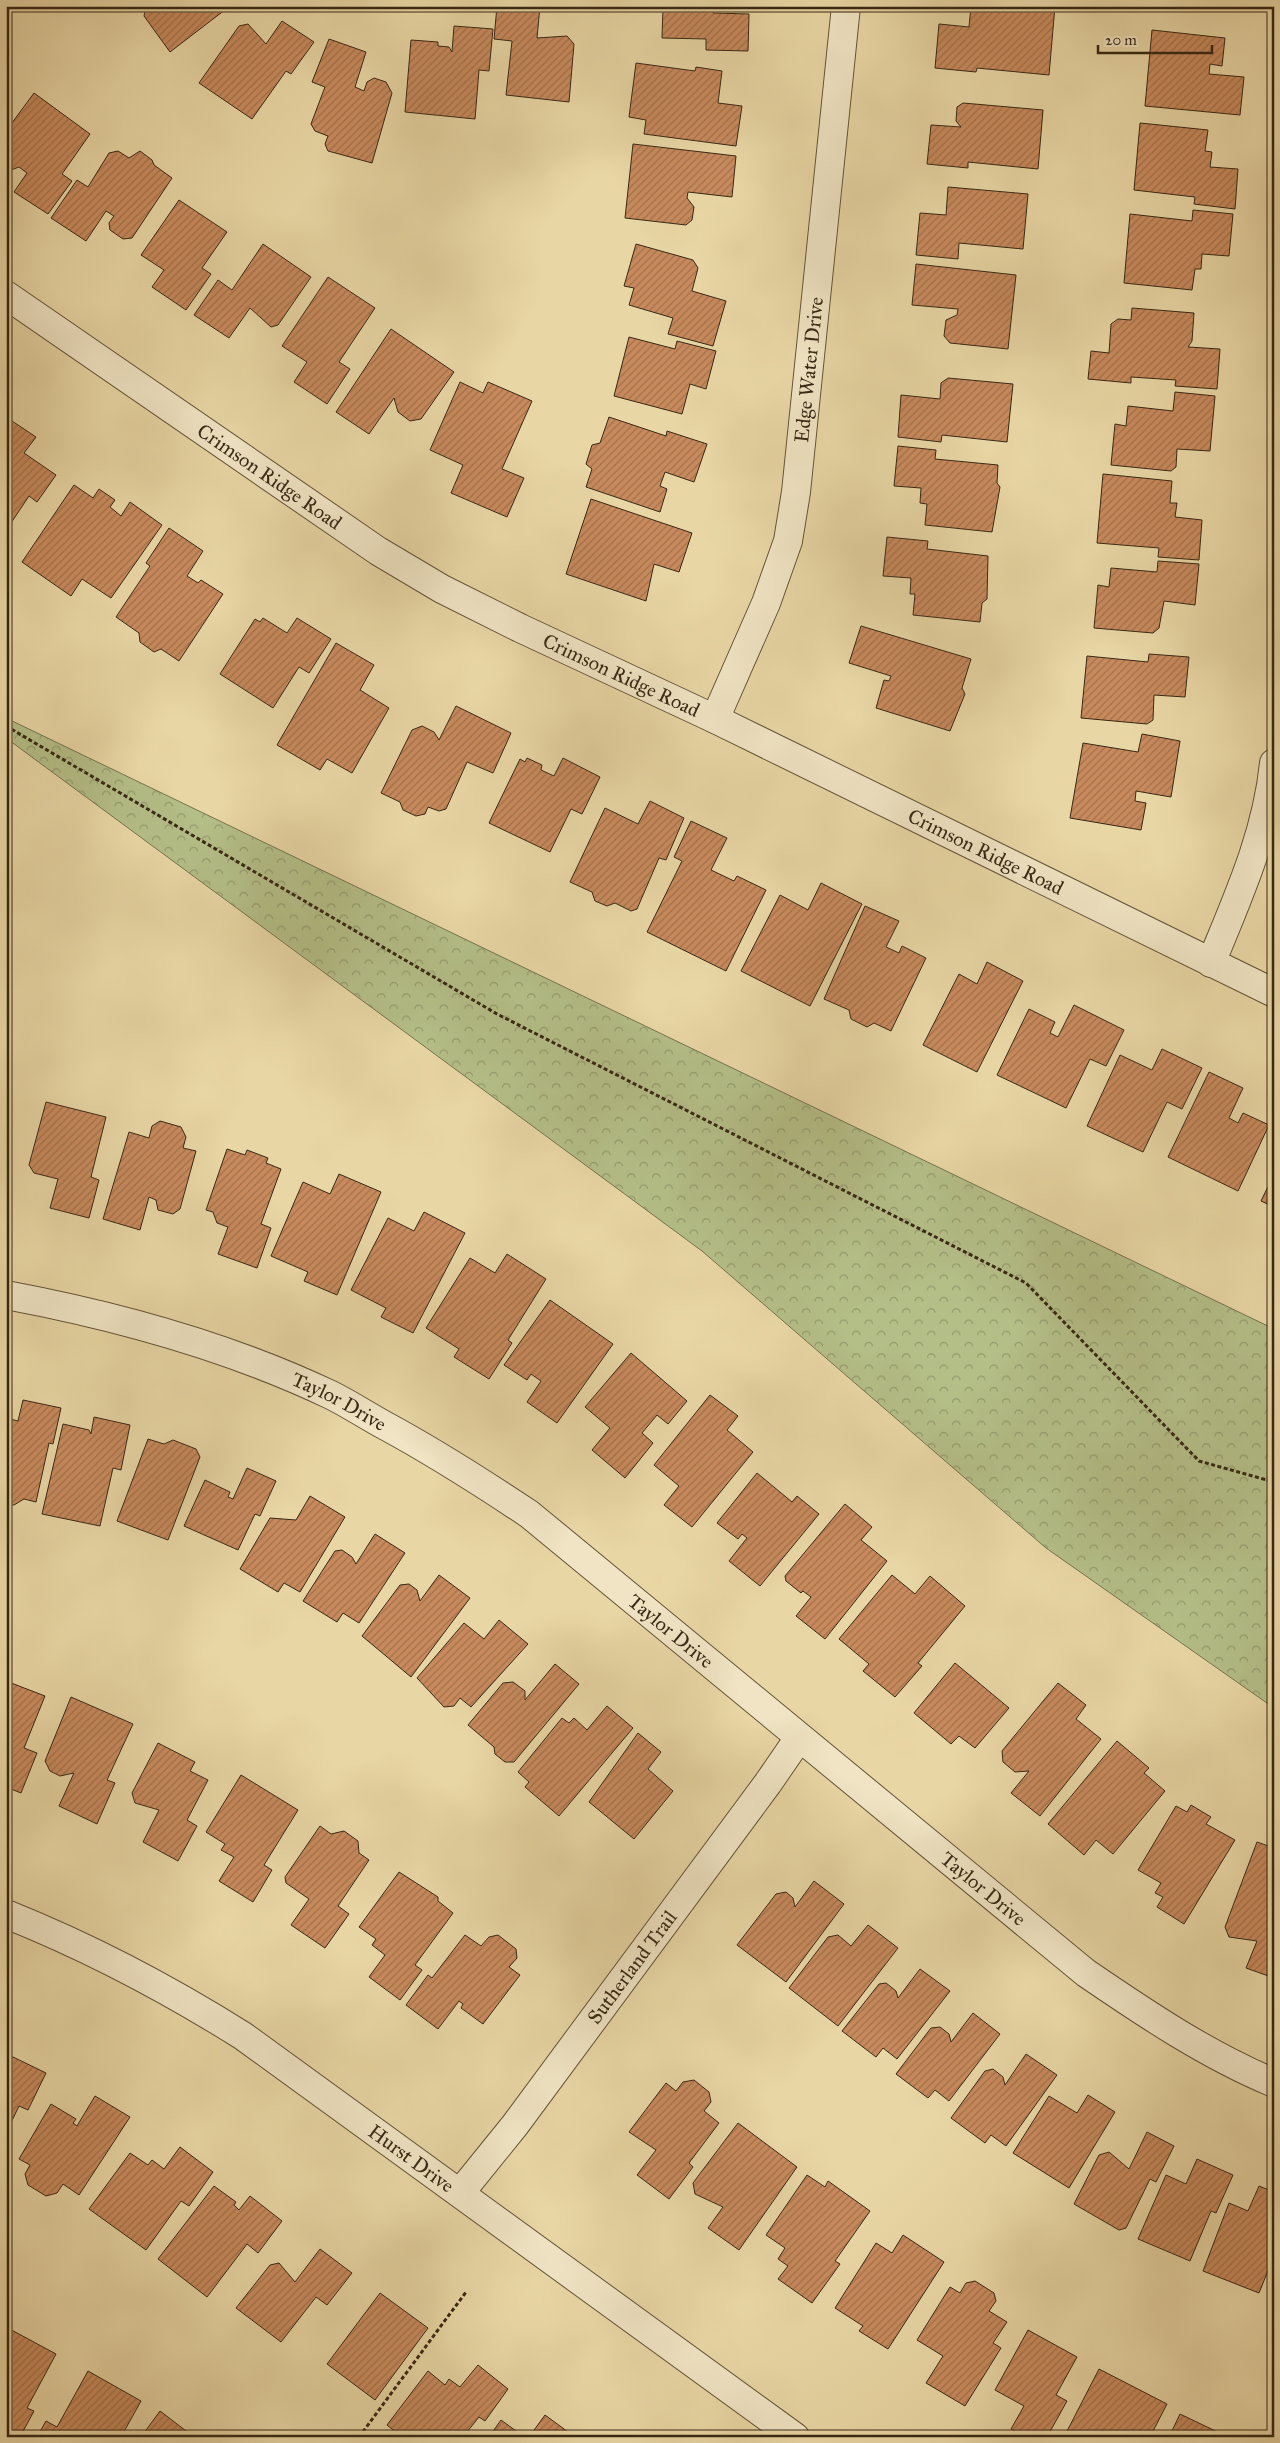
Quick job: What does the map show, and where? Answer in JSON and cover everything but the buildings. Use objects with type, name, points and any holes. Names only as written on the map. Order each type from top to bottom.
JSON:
[{"type":"street","name":"Edge Water Drive","points":[[715,719],[766,603],[788,541],[796,492],[846,6]]},
{"type":"street","name":"Crimson Ridge Road","points":[[6,295],[378,551],[442,589],[511,624],[715,719],[1274,993]]},
{"type":"street","points":[[1211,963],[1256,850],[1271,793],[1274,763]]},
{"type":"street","name":"Taylor Drive","points":[[6,1295],[134,1322],[197,1341],[260,1364],[332,1396],[471,1474],[528,1514],[1086,1973],[1146,2014],[1194,2043],[1274,2083]]},
{"type":"street","name":"Sutherland Trail","points":[[460,2193],[514,2125],[768,1783],[799,1738]]},
{"type":"street","name":"Hurst Drive","points":[[6,1914],[112,1960],[183,1998],[290,2068],[795,2437]]},
{"type":"path","points":[[6,726],[497,1014],[1026,1284],[1199,1461],[1274,1482]]},
{"type":"path","points":[[359,2437],[466,2292]]},
{"type":"green space","points":[[6,718],[1274,1329],[1274,1708],[1046,1548],[702,1251],[6,738]]}]
